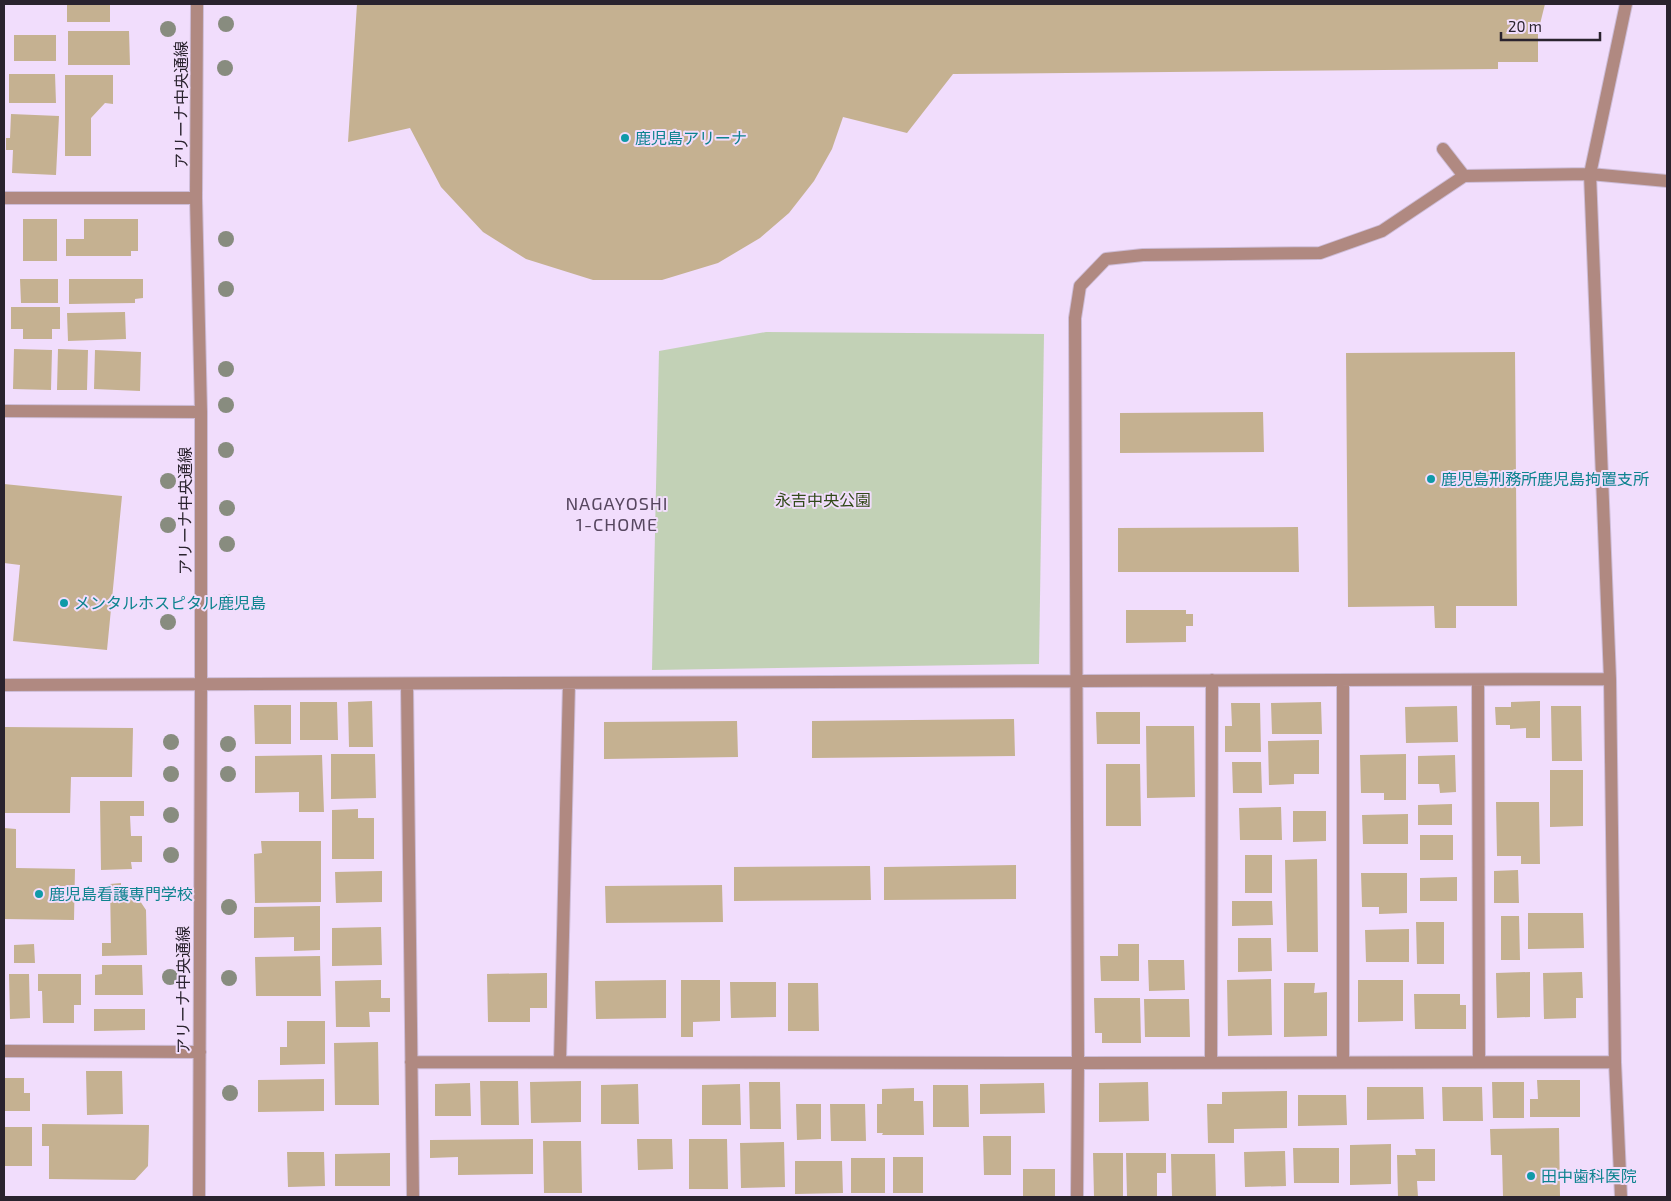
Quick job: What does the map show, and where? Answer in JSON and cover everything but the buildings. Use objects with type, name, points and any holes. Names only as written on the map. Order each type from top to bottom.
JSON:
[{"type":"street","name":"アリーナ中央通線","points":[[197,4],[196,198],[201,412],[202,685],[199,1197]]},
{"type":"street","points":[[1620,1197],[1615,1062],[1610,679],[1590,174],[1626,4]]},
{"type":"street","points":[[1443,149],[1464,176]]},
{"type":"street","points":[[1077,1197],[1075,318],[1080,286],[1106,259],[1143,255],[1320,253],[1382,231],[1464,176],[1590,174],[1667,181]]},
{"type":"street","points":[[4,198],[196,198]]},
{"type":"street","points":[[4,412],[201,412]]},
{"type":"street","points":[[4,685],[1610,679]]},
{"type":"street","points":[[1211,1063],[1212,680]]},
{"type":"street","points":[[1343,680],[1344,1062]]},
{"type":"street","points":[[1478,680],[1479,1062]]},
{"type":"street","points":[[560,1061],[569,683]]},
{"type":"street","points":[[407,684],[412,1197]]},
{"type":"street","points":[[4,1051],[200,1052]]},
{"type":"street","points":[[411,1062],[1615,1062]]},
{"type":"green space","name":"永吉中央公園","points":[[766,332],[1044,334],[1039,664],[652,670],[659,351]]},
{"type":"place","name":"鹿児島アリーナ","points":[[625,138]]},
{"type":"place","name":"鹿児島刑務所鹿児島拘置支所","points":[[1431,479]]},
{"type":"place","name":"メンタルホスピタル鹿児島","points":[[64,603]]},
{"type":"place","name":"鹿児島看護専門学校","points":[[39,894]]},
{"type":"place","name":"田中歯科医院","points":[[1531,1176]]},
{"type":"district","name":"NAGAYOSHI 1-CHOME","points":[[617,514]]}]
